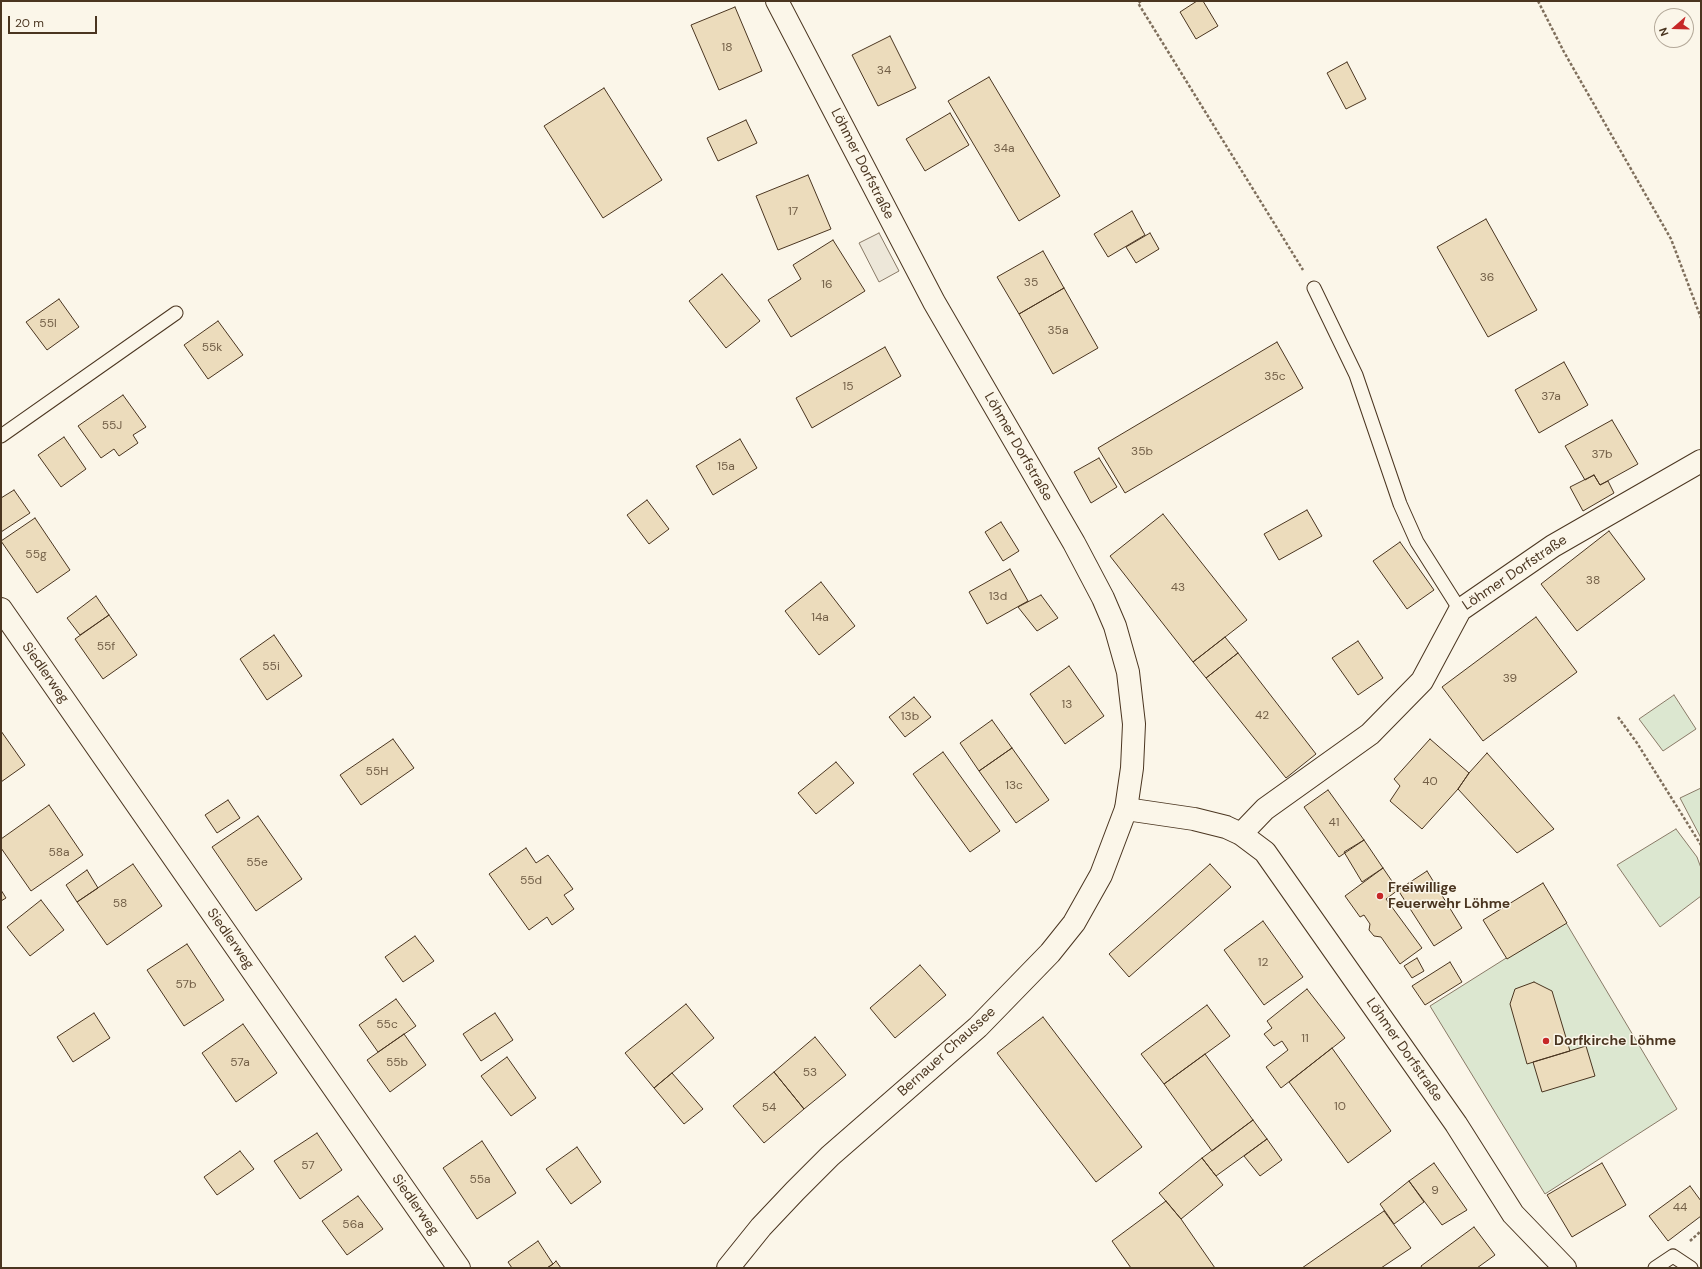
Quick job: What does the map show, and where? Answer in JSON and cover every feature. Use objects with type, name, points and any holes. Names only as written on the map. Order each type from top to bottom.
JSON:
[{"type":"street","name":"Löhmer Dorfstraße","points":[[777,1],[934,302],[1078,550],[1104,598],[1124,653],[1128,672],[1134,724],[1132,768],[1126,809],[1194,819],[1226,827],[1241,834],[1265,852],[1456,1124],[1513,1214],[1543,1247],[1566,1268]]},
{"type":"street","name":"Löhmer Dorfstraße","points":[[1241,834],[1265,808],[1370,734],[1422,681],[1460,610],[1553,546],[1701,462]]},
{"type":"street","name":"Siedlerweg","points":[[1,609],[459,1268]]},
{"type":"street","name":"Bernauer Chaussee","points":[[728,1268],[761,1226],[830,1156],[978,1027],[1050,952],[1074,923],[1101,875],[1126,809]]},
{"type":"lane","points":[[1314,288],[1356,375],[1400,504],[1414,536],[1460,610]]},
{"type":"lane","points":[[1,436],[176,313]]},
{"type":"lane","points":[[1655,1268],[1673,1256],[1691,1268]]},
{"type":"path","points":[[1141,1],[1138,3],[1314,288]]},
{"type":"path","points":[[1538,1],[1564,52],[1670,239],[1701,318]]},
{"type":"path","points":[[1618,717],[1637,742],[1701,845]]},
{"type":"green space","points":[[1674,695],[1696,729],[1663,751],[1639,719]]},
{"type":"green space","points":[[1701,788],[1701,838],[1680,798]]},
{"type":"green space","points":[[1676,829],[1697,857],[1701,868],[1701,896],[1660,927],[1617,865]]},
{"type":"green space","points":[[1565,921],[1677,1109],[1545,1194],[1430,1006]]},
{"type":"shaded area","points":[[879,233],[899,271],[879,282],[859,243]]},
{"type":"building","points":[[1197,1],[1203,1],[1218,26],[1196,39],[1180,12]]},
{"type":"building","points":[[735,7],[762,71],[719,90],[691,25]]},
{"type":"building","points":[[890,36],[916,88],[878,106],[852,55]]},
{"type":"building","points":[[1347,62],[1366,99],[1346,109],[1327,73]]},
{"type":"building","points":[[989,77],[1060,196],[1019,221],[948,101]]},
{"type":"building","points":[[604,88],[662,180],[603,218],[544,126]]},
{"type":"building","points":[[950,113],[969,145],[925,171],[906,139]]},
{"type":"building","points":[[746,120],[757,143],[718,161],[707,138]]},
{"type":"building","points":[[808,175],[831,229],[778,250],[756,196]]},
{"type":"building","points":[[1132,211],[1145,235],[1108,257],[1094,234]]},
{"type":"building","points":[[1486,219],[1537,310],[1488,337],[1437,247]]},
{"type":"building","points":[[1150,233],[1159,249],[1136,263],[1126,247]]},
{"type":"building","points":[[833,240],[865,291],[791,337],[768,300],[801,279],[793,265]]},
{"type":"building","points":[[1043,251],[1064,288],[1019,314],[997,277]]},
{"type":"building","points":[[722,274],[760,321],[726,348],[689,301]]},
{"type":"building","points":[[1064,288],[1098,348],[1053,374],[1019,314]]},
{"type":"building","points":[[59,299],[79,327],[47,350],[26,322]]},
{"type":"building","points":[[218,321],[243,355],[208,379],[184,345]]},
{"type":"building","points":[[1277,342],[1303,388],[1125,493],[1098,448]]},
{"type":"building","points":[[885,347],[901,376],[812,428],[796,398]]},
{"type":"building","points":[[1564,362],[1588,405],[1539,433],[1515,390]]},
{"type":"building","points":[[123,395],[146,427],[133,435],[138,443],[119,456],[114,449],[101,458],[78,426]]},
{"type":"building","points":[[1612,420],[1638,464],[1600,485],[1594,475],[1585,480],[1565,446]]},
{"type":"building","points":[[64,437],[86,469],[61,487],[38,455]]},
{"type":"building","points":[[740,439],[757,468],[713,495],[696,466]]},
{"type":"building","points":[[1099,458],[1117,487],[1091,503],[1074,472]]},
{"type":"building","points":[[1594,475],[1600,485],[1608,481],[1614,493],[1583,511],[1570,487]]},
{"type":"building","points":[[14,490],[30,513],[1,532],[1,498]]},
{"type":"building","points":[[647,500],[669,529],[649,544],[627,515]]},
{"type":"building","points":[[1307,510],[1322,536],[1279,560],[1264,534]]},
{"type":"building","points":[[1163,514],[1247,620],[1193,662],[1110,556]]},
{"type":"building","points":[[35,518],[70,570],[37,593],[1,541]]},
{"type":"building","points":[[1001,522],[1019,551],[1003,561],[985,532]]},
{"type":"building","points":[[1609,531],[1645,579],[1577,631],[1541,584]]},
{"type":"building","points":[[1400,542],[1434,590],[1407,609],[1373,561]]},
{"type":"building","points":[[1010,569],[1028,601],[987,624],[969,592]]},
{"type":"building","points":[[821,582],[855,626],[819,655],[785,611]]},
{"type":"building","points":[[1041,595],[1058,618],[1037,631],[1018,607]]},
{"type":"building","points":[[96,596],[109,615],[80,635],[67,618]]},
{"type":"building","points":[[109,615],[137,655],[103,679],[75,639]]},
{"type":"building","points":[[1536,617],[1577,672],[1483,741],[1442,687]]},
{"type":"building","points":[[274,635],[302,676],[267,700],[240,659]]},
{"type":"building","points":[[1225,637],[1238,653],[1206,678],[1193,662]]},
{"type":"building","points":[[1358,641],[1383,678],[1358,695],[1332,658]]},
{"type":"building","points":[[1238,653],[1316,754],[1286,778],[1206,678]]},
{"type":"building","points":[[1069,666],[1104,716],[1065,744],[1030,694]]},
{"type":"building","points":[[914,697],[931,717],[905,737],[889,717]]},
{"type":"building","points":[[992,720],[1012,748],[979,771],[960,743]]},
{"type":"building","points":[[1,731],[25,765],[1,782]]},
{"type":"building","points":[[393,739],[414,768],[361,805],[340,775]]},
{"type":"building","points":[[1430,739],[1469,773],[1458,789],[1422,829],[1390,801],[1400,786],[1394,779]]},
{"type":"building","points":[[1012,748],[1049,800],[1016,823],[979,771]]},
{"type":"building","points":[[943,752],[1000,831],[970,852],[913,774]]},
{"type":"building","points":[[1487,753],[1554,829],[1517,853],[1458,789],[1469,773]]},
{"type":"building","points":[[836,762],[854,783],[816,814],[798,793]]},
{"type":"building","points":[[1328,790],[1364,840],[1339,857],[1304,807]]},
{"type":"building","points":[[228,800],[240,818],[217,833],[205,815]]},
{"type":"building","points":[[49,805],[83,855],[31,891],[1,848],[1,839]]},
{"type":"building","points":[[258,816],[302,879],[256,911],[212,847]]},
{"type":"building","points":[[1364,840],[1383,868],[1362,882],[1344,852]]},
{"type":"building","points":[[526,848],[536,863],[548,855],[573,889],[564,895],[574,909],[552,925],[547,917],[529,930],[489,874]]},
{"type":"building","points":[[133,864],[162,906],[107,945],[77,902]]},
{"type":"building","points":[[1210,864],[1231,887],[1129,977],[1109,954]]},
{"type":"building","points":[[1383,868],[1398,890],[1386,899],[1422,948],[1400,964],[1381,937],[1374,936],[1369,930],[1370,924],[1364,915],[1360,917],[1345,896]]},
{"type":"building","points":[[87,870],[98,888],[77,902],[66,885]]},
{"type":"building","points":[[1427,871],[1462,928],[1434,946],[1398,890]]},
{"type":"building","points":[[1543,883],[1567,923],[1507,959],[1483,920]]},
{"type":"building","points":[[1,890],[6,898],[1,901]]},
{"type":"building","points":[[41,900],[64,930],[30,956],[7,927]]},
{"type":"building","points":[[1263,921],[1303,977],[1264,1005],[1224,950]]},
{"type":"building","points":[[415,936],[434,961],[403,982],[385,957]]},
{"type":"building","points":[[187,944],[224,1000],[184,1026],[147,970]]},
{"type":"building","points":[[1417,958],[1424,971],[1412,978],[1404,966]]},
{"type":"building","points":[[1450,962],[1462,982],[1425,1005],[1412,986]]},
{"type":"building","points":[[920,965],[946,995],[895,1038],[870,1008]]},
{"type":"building","points":[[1534,982],[1552,991],[1570,1051],[1527,1064],[1510,1004],[1515,989]]},
{"type":"building","points":[[1307,989],[1345,1038],[1281,1088],[1266,1067],[1288,1050],[1282,1041],[1274,1046],[1264,1034],[1272,1028],[1267,1021]]},
{"type":"building","points":[[396,999],[416,1026],[378,1052],[359,1025]]},
{"type":"building","points":[[686,1004],[714,1038],[654,1088],[625,1053]]},
{"type":"building","points":[[1207,1005],[1230,1036],[1164,1084],[1141,1054]]},
{"type":"building","points":[[94,1013],[110,1038],[73,1062],[57,1037]]},
{"type":"building","points":[[495,1013],[513,1040],[481,1061],[463,1034]]},
{"type":"building","points":[[1043,1017],[1142,1147],[1096,1182],[997,1053]]},
{"type":"building","points":[[243,1024],[277,1073],[236,1102],[202,1053]]},
{"type":"building","points":[[404,1034],[426,1065],[390,1092],[367,1060]]},
{"type":"building","points":[[815,1037],[846,1075],[804,1109],[774,1072]]},
{"type":"building","points":[[1586,1046],[1595,1076],[1542,1092],[1533,1062]]},
{"type":"building","points":[[1332,1048],[1391,1131],[1348,1163],[1289,1082]]},
{"type":"building","points":[[1205,1054],[1253,1120],[1212,1151],[1164,1084]]},
{"type":"building","points":[[507,1057],[536,1098],[511,1116],[481,1076]]},
{"type":"building","points":[[774,1072],[804,1109],[764,1143],[733,1106]]},
{"type":"building","points":[[672,1073],[703,1109],[684,1124],[654,1088]]},
{"type":"building","points":[[1253,1120],[1267,1139],[1216,1176],[1202,1158]]},
{"type":"building","points":[[317,1133],[342,1170],[300,1199],[274,1161]]},
{"type":"building","points":[[1267,1139],[1282,1160],[1260,1176],[1244,1156]]},
{"type":"building","points":[[482,1141],[516,1193],[477,1219],[443,1168]]},
{"type":"building","points":[[577,1147],[601,1182],[571,1204],[546,1169]]},
{"type":"building","points":[[240,1151],[254,1169],[217,1195],[204,1177]]},
{"type":"building","points":[[1202,1158],[1223,1185],[1181,1219],[1159,1193]]},
{"type":"building","points":[[1434,1163],[1467,1210],[1442,1225],[1409,1181]]},
{"type":"building","points":[[1602,1163],[1626,1205],[1572,1237],[1547,1195]]},
{"type":"building","points":[[1409,1181],[1424,1202],[1394,1224],[1380,1204]]},
{"type":"building","points":[[1690,1186],[1701,1201],[1701,1216],[1668,1241],[1649,1216]]},
{"type":"building","points":[[358,1196],[383,1229],[347,1255],[322,1221]]},
{"type":"building","points":[[1166,1201],[1181,1219],[1215,1268],[1131,1268],[1112,1241]]},
{"type":"building","points":[[1384,1211],[1411,1248],[1381,1268],[1302,1268]]},
{"type":"building","points":[[1474,1227],[1495,1255],[1477,1268],[1422,1268],[1421,1266]]},
{"type":"building","points":[[538,1241],[553,1264],[547,1268],[512,1268],[508,1262]]},
{"type":"building","points":[[556,1261],[561,1268],[547,1268],[553,1264]]},
{"type":"place","name":"Freiwillige Feuerwehr Löhme","points":[[1380,896]]},
{"type":"place","name":"Dorfkirche Löhme","points":[[1546,1041]]}]
